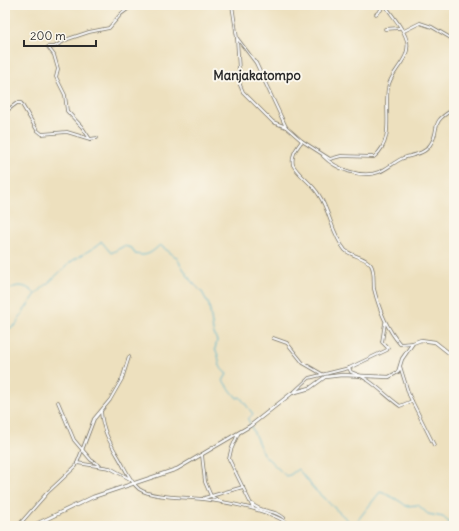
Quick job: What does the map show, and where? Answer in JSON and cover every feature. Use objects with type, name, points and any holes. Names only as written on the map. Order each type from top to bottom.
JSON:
[{"type":"street","points":[[90,139],[82,127],[67,111],[65,95],[56,77],[58,69],[54,55],[48,47],[54,47],[89,32],[110,28],[121,14],[133,5]]},
{"type":"street","points":[[232,5],[237,38],[240,85],[243,92],[273,122],[286,127]]},
{"type":"street","points":[[376,14],[381,10],[380,5]]},
{"type":"street","points":[[237,38],[256,63],[286,127],[302,142],[330,159],[341,156],[374,157],[383,148],[387,136],[386,118],[388,85],[402,64],[407,49],[404,31],[400,28],[385,5]]},
{"type":"street","points":[[404,31],[420,23],[444,33],[454,40]]},
{"type":"street","points":[[385,28],[400,28]]},
{"type":"street","points":[[5,112],[17,103],[21,103],[34,125],[42,134],[67,132],[90,139],[97,138]]},
{"type":"street","points":[[321,154],[330,163],[345,170],[370,174],[379,172],[400,160],[423,152],[427,149],[431,145],[436,123],[444,115],[454,109]]},
{"type":"street","points":[[302,142],[295,150],[292,160],[293,165],[319,194],[346,250],[354,256],[364,259],[370,264],[375,291],[385,322],[400,344],[429,340],[435,342],[454,357]]},
{"type":"street","points":[[32,526],[93,497],[177,469],[251,425],[292,393],[305,380],[322,374],[349,368],[387,350],[388,348],[382,342],[385,322]]},
{"type":"street","points":[[273,338],[286,343],[303,363],[322,374]]},
{"type":"street","points":[[292,393],[310,388],[325,377],[360,375],[389,378],[398,372],[402,359],[413,343]]},
{"type":"street","points":[[18,526],[47,493],[72,470],[77,463],[94,419],[110,400],[122,379],[128,358]]},
{"type":"street","points":[[400,366],[412,401],[434,445]]},
{"type":"street","points":[[349,368],[351,372],[360,375],[400,406],[412,401]]},
{"type":"street","points":[[58,402],[69,433],[83,448],[91,460],[99,465]]},
{"type":"street","points":[[101,411],[102,424],[112,448],[131,480]]},
{"type":"street","points":[[238,434],[229,459],[253,508]]},
{"type":"street","points":[[202,455],[205,482],[211,496],[224,504]]},
{"type":"street","points":[[77,463],[99,465],[116,470],[131,480],[140,490],[253,508],[282,518],[287,522]]},
{"type":"street","points":[[202,499],[243,487]]},
{"type":"street","points":[[251,503],[258,509],[279,513],[291,526]]},
{"type":"waterway","points":[[5,327],[10,328],[16,325],[36,294],[72,261],[98,245],[101,241],[111,253],[124,246],[132,248],[135,254],[139,255],[146,255],[160,245],[176,257],[191,281],[202,292],[209,305],[213,331],[217,341],[215,349],[221,368],[227,374],[223,381],[237,398],[240,397],[253,414],[248,419],[263,454],[286,476],[298,469],[315,490],[354,526]]},
{"type":"waterway","points":[[5,293],[7,289],[9,290],[23,286],[35,294]]},
{"type":"waterway","points":[[354,525],[380,492],[394,498],[406,506],[418,505],[428,514],[443,517],[453,526]]},
{"type":"district","name":"Manjakatompo","points":[[257,75]]}]
